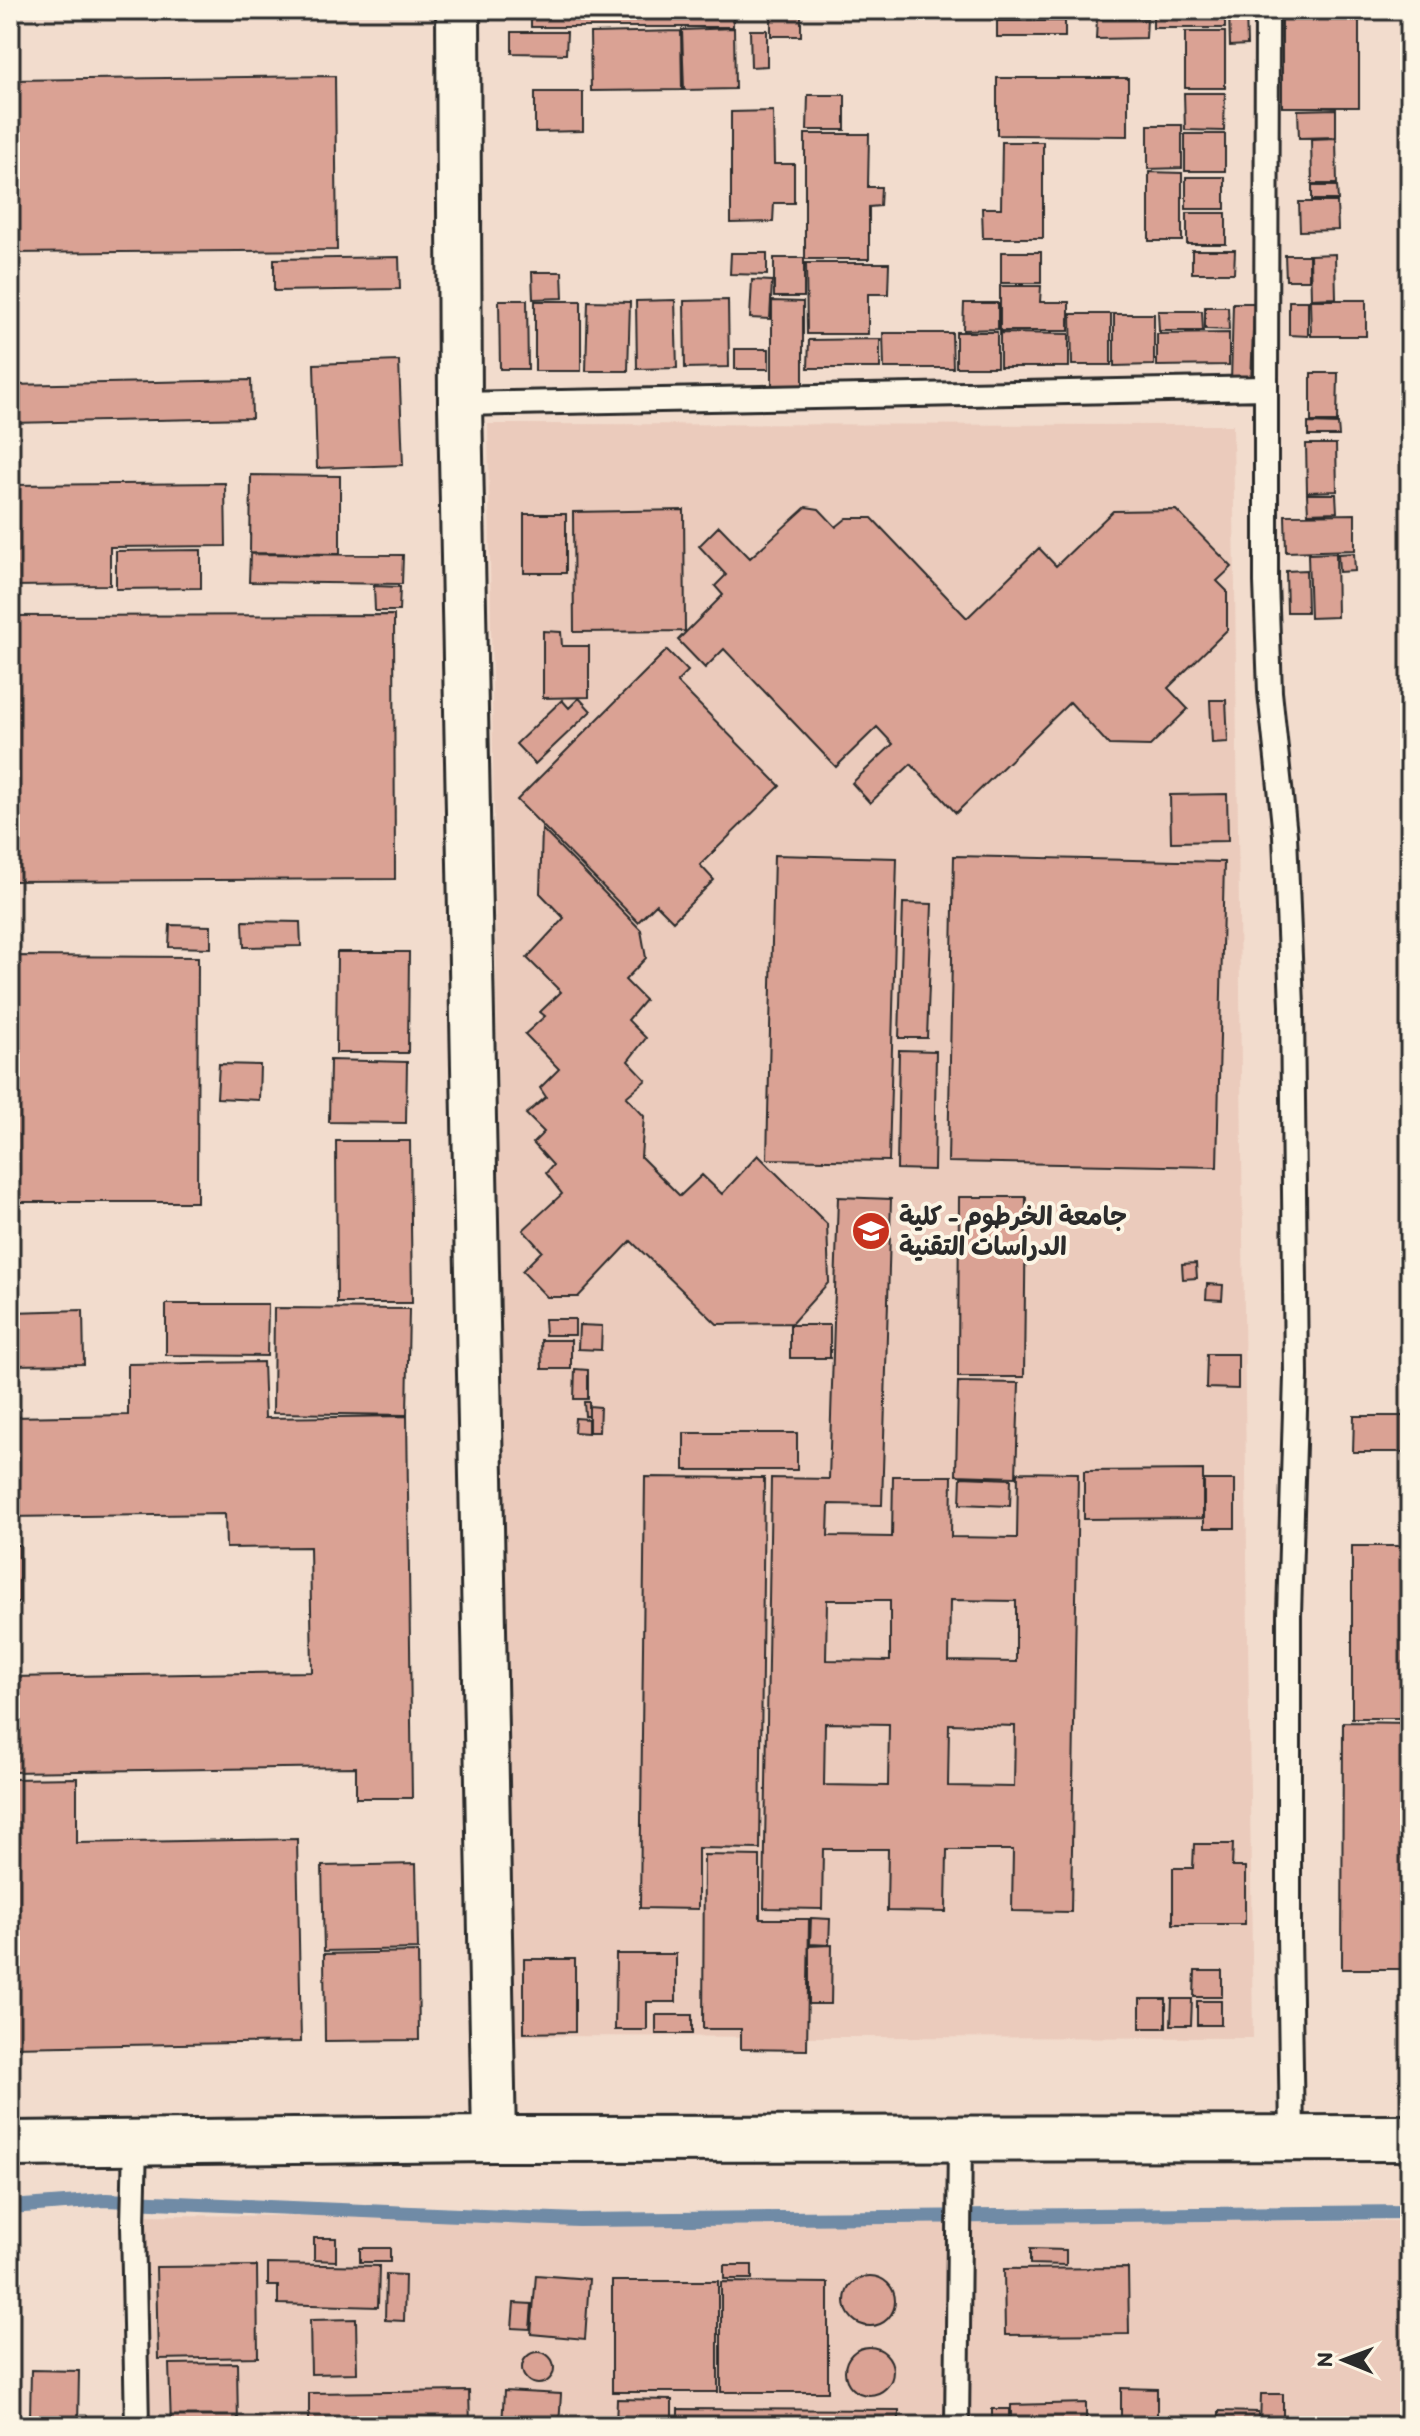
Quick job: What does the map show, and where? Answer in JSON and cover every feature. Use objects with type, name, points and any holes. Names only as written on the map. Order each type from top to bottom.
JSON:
[{"type":"street","points":[[458,10],[460,404],[494,2139]]},
{"type":"street","points":[[10,2144],[494,2139],[1410,2138]]},
{"type":"lane","points":[[1267,10],[1266,582],[1270,692],[1285,835],[1292,1006],[1296,1361],[1289,1615],[1292,2138]]},
{"type":"lane","points":[[460,404],[1266,388]]},
{"type":"lane","points":[[957,2426],[960,2139]]},
{"type":"lane","points":[[135,2143],[137,2426]]},
{"type":"shaded area","name":"جامعة الخرطوم - كلية الدراسات التقنية","points":[[488,424],[1233,425],[1253,2038],[512,2036]]},
{"type":"shaded area","points":[[129,2215],[1410,2221],[1410,2426],[131,2426]]},
{"type":"building","points":[[531,10],[733,10],[733,27],[531,27]]},
{"type":"building","points":[[770,10],[802,10],[802,14],[770,13]]},
{"type":"building","points":[[889,10],[958,10],[958,19],[889,18]]},
{"type":"building","points":[[962,10],[992,10],[992,16],[963,17]]},
{"type":"building","points":[[997,10],[1026,10],[1026,16],[997,17]]},
{"type":"building","points":[[1030,10],[1062,10],[1062,16],[1030,16]]},
{"type":"building","points":[[1066,10],[1149,10],[1149,16],[1066,16]]},
{"type":"building","points":[[1153,10],[1225,10],[1225,28],[1153,28]]},
{"type":"building","points":[[1229,10],[1246,10],[1247,45],[1230,46]]},
{"type":"building","points":[[1282,10],[1359,10],[1359,107],[1282,107]]},
{"type":"building","points":[[771,15],[801,15],[801,36],[771,36]]},
{"type":"building","points":[[1097,19],[1147,19],[1146,38],[1096,39]]},
{"type":"building","points":[[997,21],[1065,21],[1065,37],[997,37]]},
{"type":"building","points":[[734,28],[735,89],[684,90],[682,30]]},
{"type":"building","points":[[750,30],[767,30],[767,66],[751,67]]},
{"type":"building","points":[[681,31],[682,90],[591,91],[590,33]]},
{"type":"building","points":[[512,32],[567,32],[566,54],[512,53]]},
{"type":"building","points":[[1185,32],[1225,32],[1225,88],[1185,88]]},
{"type":"building","points":[[335,76],[337,250],[10,253],[10,80]]},
{"type":"building","points":[[997,78],[1128,78],[1128,136],[997,135]]},
{"type":"building","points":[[535,92],[583,92],[583,131],[535,132]]},
{"type":"building","points":[[1184,93],[1225,93],[1224,131],[1185,130]]},
{"type":"building","points":[[808,95],[845,95],[845,130],[807,130]]},
{"type":"building","points":[[1336,109],[1336,137],[1299,138],[1298,110]]},
{"type":"building","points":[[773,111],[774,164],[794,164],[794,203],[774,203],[773,222],[731,223],[731,112]]},
{"type":"building","points":[[1148,125],[1182,125],[1182,168],[1148,169]]},
{"type":"building","points":[[805,134],[869,134],[868,187],[881,187],[880,206],[869,207],[869,259],[805,259]]},
{"type":"building","points":[[1185,134],[1225,134],[1225,171],[1185,171]]},
{"type":"building","points":[[1336,138],[1337,184],[1312,184],[1311,139]]},
{"type":"building","points":[[1002,142],[1043,142],[1043,238],[983,238],[982,208],[1001,208]]},
{"type":"building","points":[[1149,172],[1182,173],[1182,241],[1149,241]]},
{"type":"building","points":[[1186,177],[1225,177],[1225,209],[1186,209]]},
{"type":"building","points":[[1312,186],[1337,186],[1338,200],[1312,200]]},
{"type":"building","points":[[1299,202],[1337,202],[1338,230],[1300,231]]},
{"type":"building","points":[[1187,213],[1226,213],[1226,244],[1187,244]]},
{"type":"building","points":[[1192,250],[1235,250],[1234,273],[1192,273]]},
{"type":"building","points":[[1001,252],[1041,252],[1041,283],[1001,283]]},
{"type":"building","points":[[731,253],[767,253],[767,275],[730,274]]},
{"type":"building","points":[[1335,254],[1336,298],[1311,299],[1310,255]]},
{"type":"building","points":[[1285,255],[1309,255],[1309,280],[1286,280]]},
{"type":"building","points":[[399,257],[400,289],[274,291],[274,259]]},
{"type":"building","points":[[774,258],[804,258],[804,297],[774,297]]},
{"type":"building","points":[[806,263],[889,263],[888,294],[868,294],[868,334],[807,334]]},
{"type":"building","points":[[532,272],[562,272],[563,298],[533,299]]},
{"type":"building","points":[[752,280],[772,281],[770,319],[750,318]]},
{"type":"building","points":[[1000,286],[1041,286],[1040,302],[1069,302],[1069,331],[1000,331]]},
{"type":"building","points":[[499,300],[527,300],[528,369],[500,369]]},
{"type":"building","points":[[675,300],[677,368],[637,369],[636,301]]},
{"type":"building","points":[[728,300],[729,367],[685,368],[684,301]]},
{"type":"building","points":[[1310,300],[1366,300],[1366,336],[1311,336]]},
{"type":"building","points":[[535,301],[581,301],[581,371],[535,371]]},
{"type":"building","points":[[588,301],[630,302],[628,371],[586,371]]},
{"type":"building","points":[[772,301],[803,302],[803,394],[772,393]]},
{"type":"building","points":[[1289,301],[1308,301],[1308,336],[1289,335]]},
{"type":"building","points":[[964,303],[998,303],[998,329],[963,330]]},
{"type":"building","points":[[1233,303],[1254,303],[1251,384],[1231,383]]},
{"type":"building","points":[[1205,307],[1228,307],[1229,330],[1205,329]]},
{"type":"building","points":[[1158,311],[1202,311],[1203,331],[1159,331]]},
{"type":"building","points":[[1071,314],[1111,314],[1111,365],[1072,365]]},
{"type":"building","points":[[1114,314],[1154,314],[1154,365],[1114,366]]},
{"type":"building","points":[[956,332],[997,332],[997,367],[956,367]]},
{"type":"building","points":[[883,333],[952,333],[953,368],[884,368]]},
{"type":"building","points":[[1000,333],[1069,334],[1069,367],[1000,367]]},
{"type":"building","points":[[1229,333],[1229,365],[1157,366],[1157,334]]},
{"type":"building","points":[[880,339],[880,368],[808,368],[809,340]]},
{"type":"building","points":[[735,349],[769,349],[769,369],[735,369]]},
{"type":"building","points":[[399,361],[403,465],[317,468],[314,364]]},
{"type":"building","points":[[1311,373],[1338,373],[1337,422],[1311,422]]},
{"type":"building","points":[[251,380],[252,418],[10,423],[10,385]]},
{"type":"building","points":[[1308,423],[1338,424],[1339,436],[1308,436]]},
{"type":"building","points":[[1306,444],[1336,444],[1337,491],[1307,492]]},
{"type":"building","points":[[251,475],[340,476],[340,554],[250,553]]},
{"type":"building","points":[[1410,475],[1410,508],[1407,508]]},
{"type":"building","points":[[225,483],[226,546],[110,547],[110,585],[10,586],[10,485]]},
{"type":"building","points":[[1307,494],[1336,494],[1337,512],[1308,513]]},
{"type":"building","points":[[806,507],[819,509],[836,527],[847,518],[872,518],[967,618],[1039,548],[1056,566],[1113,511],[1176,510],[1232,567],[1217,581],[1227,591],[1227,630],[1168,688],[1188,709],[1150,746],[1109,745],[1070,702],[956,813],[911,764],[870,803],[852,783],[893,744],[877,727],[836,767],[724,649],[705,668],[678,640],[723,595],[715,586],[726,575],[699,546],[719,526],[750,558]]},
{"type":"building","points":[[684,510],[685,631],[574,632],[573,512]]},
{"type":"building","points":[[524,514],[566,514],[566,573],[524,573]]},
{"type":"building","points":[[1355,514],[1355,550],[1286,552],[1285,515]]},
{"type":"building","points":[[201,550],[201,588],[116,589],[116,551]]},
{"type":"building","points":[[1336,553],[1337,617],[1310,618],[1308,554]]},
{"type":"building","points":[[1354,553],[1355,571],[1339,572],[1338,554]]},
{"type":"building","points":[[250,554],[403,555],[402,584],[249,582]]},
{"type":"building","points":[[1306,570],[1307,612],[1287,612],[1286,571]]},
{"type":"building","points":[[374,586],[400,587],[399,611],[375,611]]},
{"type":"building","points":[[394,615],[395,879],[10,881],[10,616]]},
{"type":"building","points":[[543,631],[561,632],[562,646],[589,646],[589,697],[543,698]]},
{"type":"building","points":[[667,650],[688,671],[677,682],[780,786],[700,865],[714,880],[673,921],[656,904],[638,922],[517,800]]},
{"type":"building","points":[[579,698],[591,711],[535,764],[516,744],[562,700],[569,708]]},
{"type":"building","points":[[1210,700],[1226,700],[1228,742],[1212,743]]},
{"type":"building","points":[[1227,794],[1228,841],[1171,842],[1170,795]]},
{"type":"building","points":[[542,829],[641,930],[646,958],[625,980],[645,1000],[628,1020],[646,1038],[628,1061],[646,1080],[626,1097],[644,1116],[641,1157],[680,1196],[702,1175],[722,1194],[758,1155],[827,1224],[829,1282],[792,1323],[717,1324],[631,1241],[578,1297],[547,1297],[522,1271],[542,1251],[523,1230],[562,1194],[546,1173],[553,1165],[533,1143],[544,1132],[526,1114],[546,1097],[540,1088],[559,1069],[525,1034],[545,1016],[540,1012],[561,992],[527,958],[564,918],[540,893]]},
{"type":"building","points":[[774,855],[897,858],[889,1161],[767,1159]]},
{"type":"building","points":[[954,856],[1224,862],[1217,1167],[948,1162]]},
{"type":"building","points":[[903,903],[932,904],[927,1038],[899,1038]]},
{"type":"building","points":[[243,921],[300,922],[301,946],[244,947]]},
{"type":"building","points":[[170,925],[211,926],[211,948],[169,947]]},
{"type":"building","points":[[337,952],[409,952],[408,1053],[336,1053]]},
{"type":"building","points":[[10,956],[198,957],[197,1202],[10,1202]]},
{"type":"building","points":[[899,1050],[936,1051],[934,1170],[897,1169]]},
{"type":"building","points":[[330,1060],[407,1062],[406,1123],[329,1122]]},
{"type":"building","points":[[219,1064],[260,1065],[259,1100],[217,1098]]},
{"type":"building","points":[[336,1141],[410,1141],[412,1303],[337,1303]]},
{"type":"building","points":[[838,1197],[891,1199],[882,1505],[829,1504],[828,1536],[892,1537],[893,1476],[952,1476],[951,1537],[1017,1538],[1018,1472],[1078,1473],[1071,1912],[1012,1911],[1013,1850],[947,1850],[946,1912],[887,1911],[888,1849],[823,1849],[822,1909],[764,1908],[771,1478],[829,1479]],"holes":[[[827,1600],[890,1600],[890,1661],[826,1660]],[[950,1600],[1016,1601],[1016,1662],[949,1661]],[[825,1723],[889,1724],[888,1786],[824,1785]],[[949,1724],[1015,1726],[1014,1787],[948,1786]]]},
{"type":"building","points":[[959,1197],[1026,1197],[1024,1377],[958,1377]]},
{"type":"building","points":[[1196,1263],[1197,1278],[1183,1279],[1182,1264]]},
{"type":"building","points":[[1207,1284],[1223,1285],[1222,1300],[1206,1299]]},
{"type":"building","points":[[166,1304],[268,1304],[267,1356],[166,1355]]},
{"type":"building","points":[[274,1308],[409,1309],[407,1415],[273,1413]]},
{"type":"building","points":[[83,1310],[84,1364],[12,1365],[11,1312]]},
{"type":"building","points":[[544,1319],[575,1319],[575,1335],[545,1335]]},
{"type":"building","points":[[579,1325],[602,1326],[601,1350],[578,1349]]},
{"type":"building","points":[[790,1325],[830,1325],[830,1358],[790,1358]]},
{"type":"building","points":[[541,1340],[571,1340],[571,1369],[542,1369]]},
{"type":"building","points":[[1207,1354],[1238,1354],[1238,1389],[1206,1388]]},
{"type":"building","points":[[263,1362],[265,1418],[407,1416],[412,1798],[356,1798],[356,1767],[10,1772],[10,1677],[312,1672],[310,1547],[226,1548],[225,1514],[10,1517],[10,1417],[128,1415],[128,1364]]},
{"type":"building","points":[[575,1369],[588,1370],[588,1399],[574,1399]]},
{"type":"building","points":[[958,1382],[1019,1383],[1016,1477],[956,1475]]},
{"type":"building","points":[[584,1402],[589,1402],[589,1416],[585,1416]]},
{"type":"building","points":[[589,1406],[600,1407],[599,1432],[589,1432]]},
{"type":"building","points":[[1354,1416],[1410,1416],[1410,1452],[1353,1452]]},
{"type":"building","points":[[575,1418],[588,1419],[588,1433],[574,1432]]},
{"type":"building","points":[[684,1433],[797,1433],[797,1470],[684,1470]]},
{"type":"building","points":[[1203,1470],[1203,1518],[1084,1519],[1084,1471]]},
{"type":"building","points":[[645,1477],[764,1478],[760,1849],[698,1848],[698,1909],[640,1908]]},
{"type":"building","points":[[961,1477],[1011,1479],[1010,1506],[960,1504]]},
{"type":"building","points":[[1204,1480],[1235,1480],[1235,1528],[1204,1528]]},
{"type":"building","points":[[10,1545],[19,1545],[19,1602],[10,1602]]},
{"type":"building","points":[[1352,1546],[1410,1546],[1410,1718],[1352,1718]]},
{"type":"building","points":[[1343,1722],[1410,1723],[1410,1898],[1405,1898],[1405,1969],[1342,1969]]},
{"type":"building","points":[[77,1778],[77,1843],[297,1839],[301,2042],[10,2047],[10,1779]]},
{"type":"building","points":[[1194,1844],[1233,1844],[1232,1867],[1245,1867],[1245,1924],[1173,1924],[1173,1868],[1193,1868]]},
{"type":"building","points":[[704,1855],[760,1856],[760,1919],[809,1919],[807,2050],[741,2049],[741,2029],[703,2029]]},
{"type":"building","points":[[416,1864],[418,1949],[324,1951],[322,1866]]},
{"type":"building","points":[[811,1918],[830,1919],[829,1945],[810,1944]]},
{"type":"building","points":[[832,1945],[831,2004],[809,2004],[809,1946]]},
{"type":"building","points":[[418,1952],[419,2040],[325,2041],[324,1954]]},
{"type":"building","points":[[616,1954],[676,1954],[676,2002],[647,2002],[647,2030],[615,2030]]},
{"type":"building","points":[[524,1959],[575,1959],[575,2032],[524,2033]]},
{"type":"building","points":[[1195,1971],[1222,1971],[1222,1997],[1194,1997]]},
{"type":"building","points":[[1140,1999],[1166,1999],[1166,2028],[1140,2028]]},
{"type":"building","points":[[1172,1999],[1192,1999],[1191,2025],[1171,2025]]},
{"type":"building","points":[[1197,2001],[1221,2001],[1221,2025],[1197,2025]]},
{"type":"building","points":[[656,2015],[692,2015],[692,2034],[656,2034]]},
{"type":"building","points":[[314,2238],[336,2238],[336,2261],[314,2260]]},
{"type":"building","points":[[360,2248],[390,2248],[390,2262],[360,2262]]},
{"type":"building","points":[[1030,2249],[1066,2250],[1066,2265],[1030,2264]]},
{"type":"building","points":[[268,2264],[379,2266],[378,2307],[278,2304],[278,2286],[268,2286]]},
{"type":"building","points":[[724,2265],[752,2265],[752,2279],[724,2279]]},
{"type":"building","points":[[257,2266],[258,2357],[158,2359],[156,2267]]},
{"type":"building","points":[[1128,2268],[1129,2334],[1005,2335],[1004,2269]]},
{"type":"building","points":[[386,2274],[405,2275],[404,2321],[385,2320]]},
{"type":"building","points":[[536,2275],[589,2279],[585,2339],[531,2334]]},
{"type":"building","points":[[870,2276],[888,2283],[895,2301],[888,2319],[870,2326],[852,2319],[845,2301],[852,2283]]},
{"type":"building","points":[[612,2281],[718,2281],[718,2392],[612,2392]]},
{"type":"building","points":[[721,2282],[828,2283],[828,2392],[721,2392]]},
{"type":"building","points":[[514,2303],[532,2304],[530,2329],[512,2328]]},
{"type":"building","points":[[356,2319],[357,2373],[311,2374],[310,2320]]},
{"type":"building","points":[[869,2347],[878,2348],[886,2354],[892,2362],[892,2380],[886,2388],[878,2394],[869,2395],[860,2394],[852,2388],[846,2380],[845,2371],[846,2362],[852,2354],[860,2348]]},
{"type":"building","points":[[538,2352],[550,2356],[554,2368],[550,2380],[538,2384],[526,2380],[522,2368],[526,2356]]},
{"type":"building","points":[[237,2363],[238,2426],[171,2426],[169,2364]]},
{"type":"building","points":[[31,2370],[79,2371],[78,2426],[10,2426],[10,2418],[30,2418]]},
{"type":"building","points":[[1121,2388],[1157,2389],[1157,2426],[1121,2426]]},
{"type":"building","points":[[469,2391],[470,2426],[309,2426],[309,2393]]},
{"type":"building","points":[[504,2391],[561,2394],[559,2426],[502,2426]]},
{"type":"building","points":[[1261,2394],[1283,2394],[1283,2426],[1260,2426]]},
{"type":"building","points":[[617,2399],[672,2400],[672,2426],[616,2426]]},
{"type":"building","points":[[1086,2403],[1086,2426],[1011,2426],[1011,2405]]},
{"type":"building","points":[[678,2409],[899,2410],[899,2426],[678,2426]]},
{"type":"building","points":[[992,2409],[1009,2409],[1009,2426],[992,2426]]},
{"type":"building","points":[[1219,2411],[1258,2412],[1258,2426],[1219,2426]]},
{"type":"waterway","points":[[10,2207],[106,2200],[578,2220],[1410,2212]]},
{"type":"place","name":"جامعة الخرطوم - كلية الدراسات التقنية","points":[[871,1231]]}]
